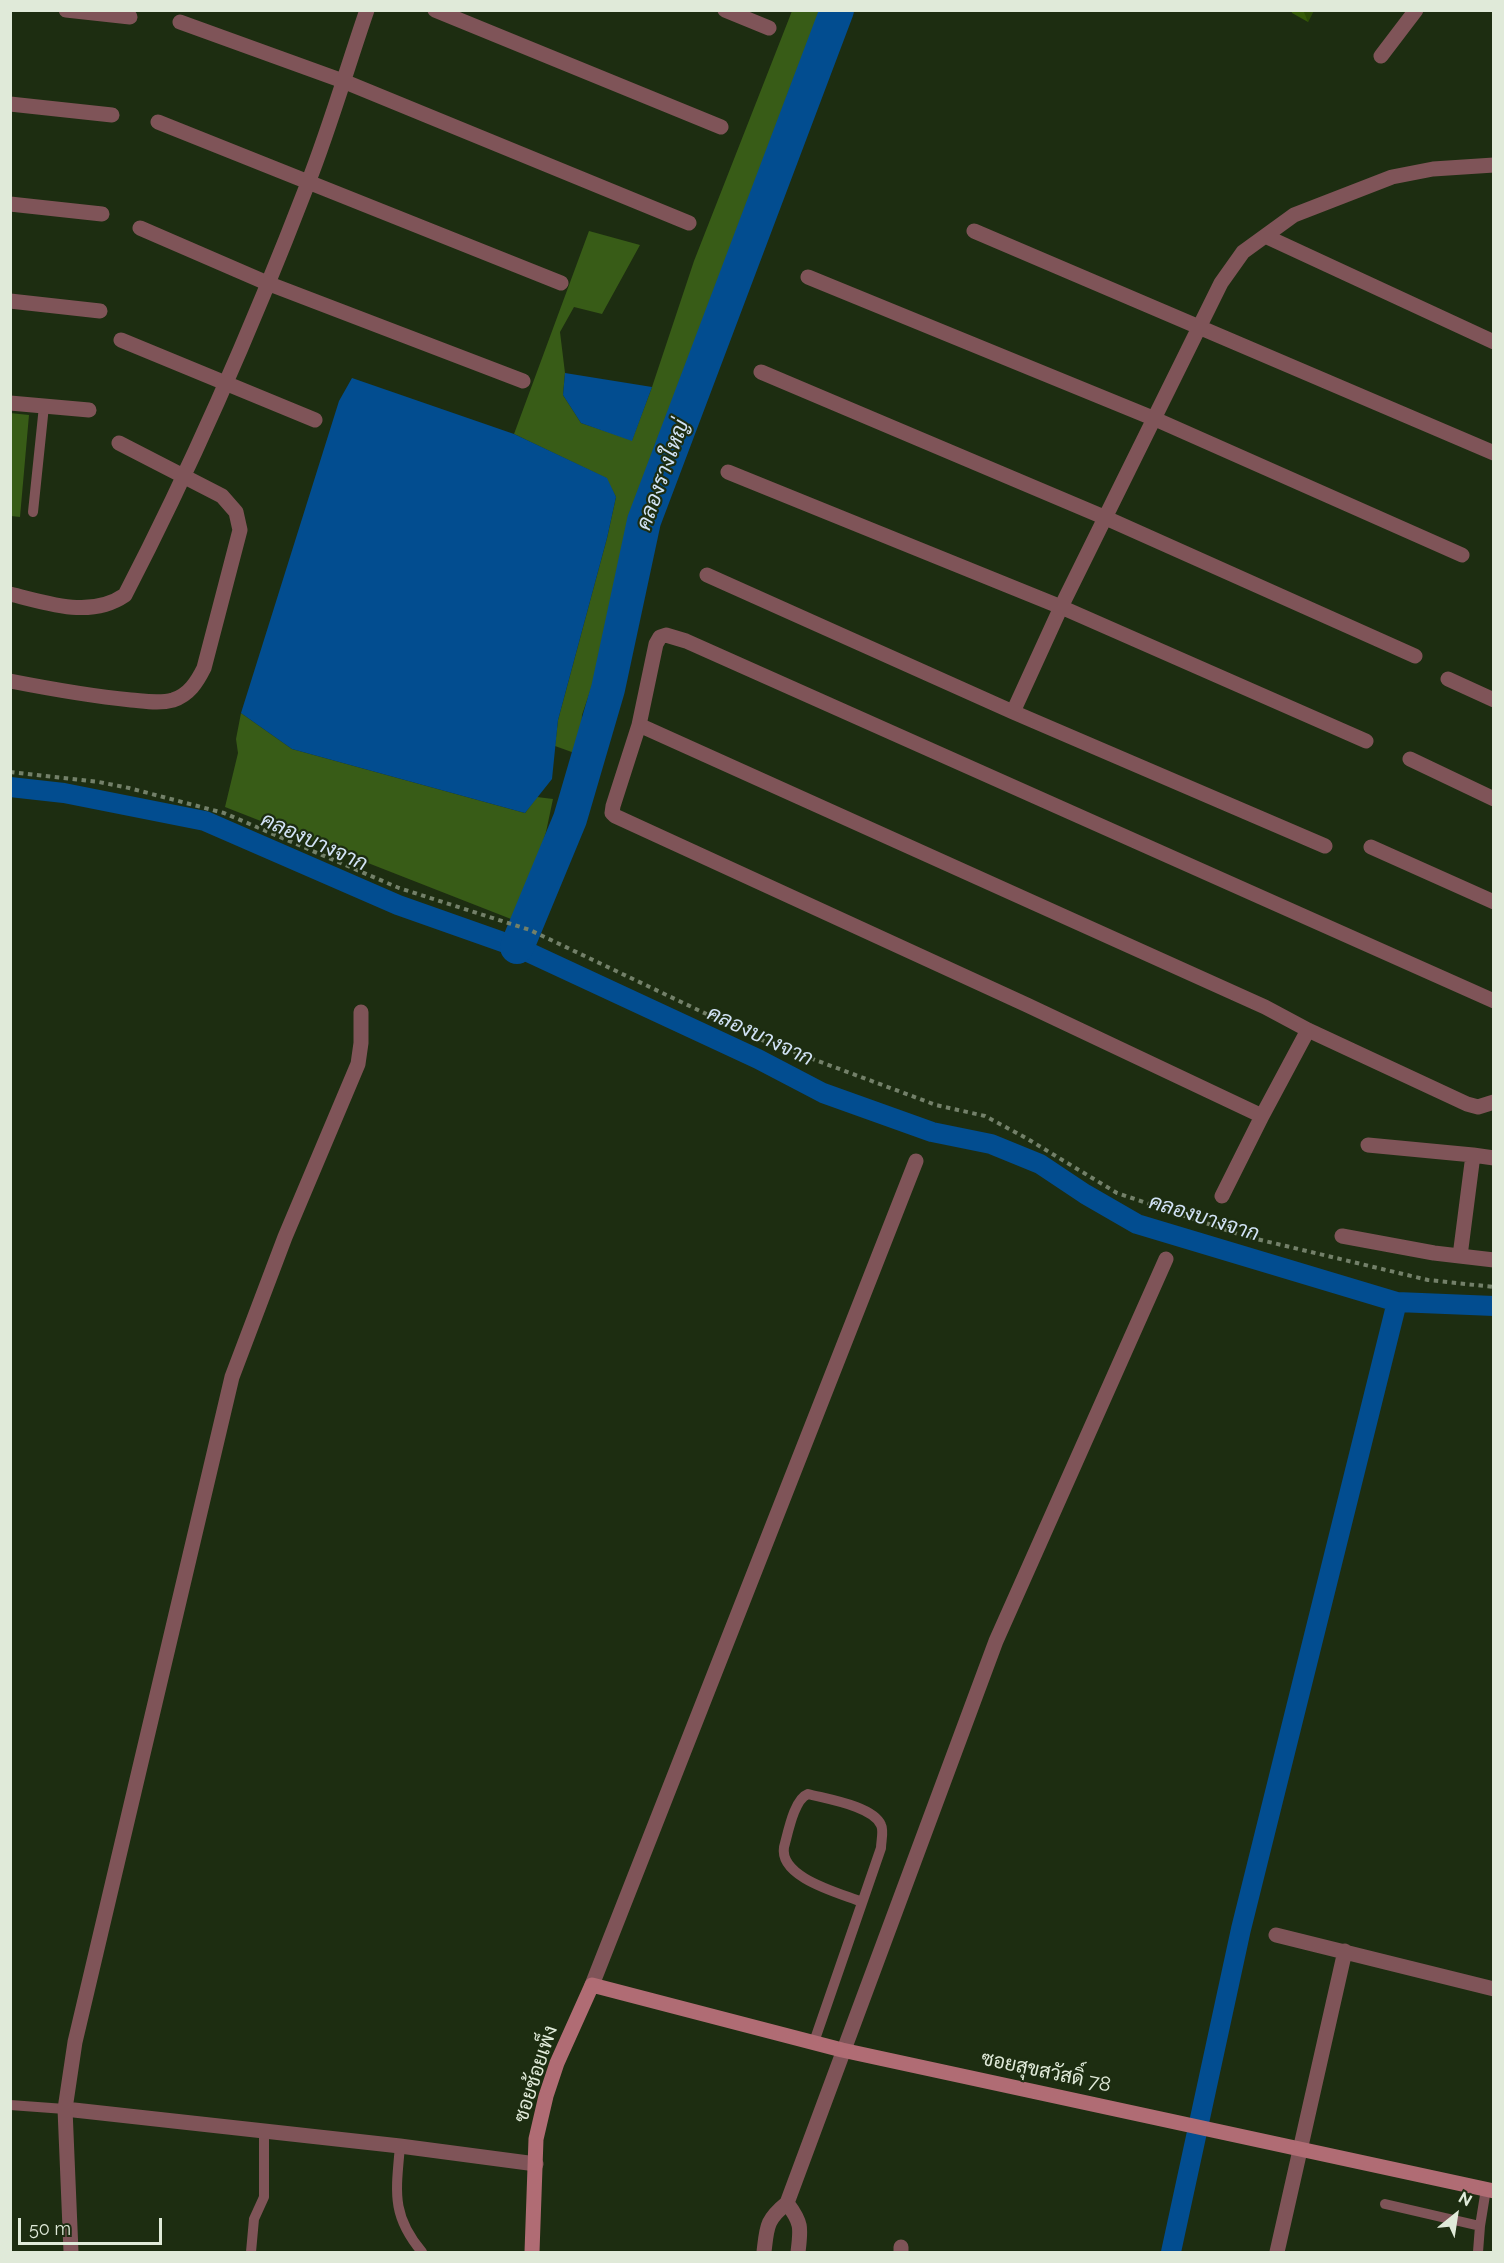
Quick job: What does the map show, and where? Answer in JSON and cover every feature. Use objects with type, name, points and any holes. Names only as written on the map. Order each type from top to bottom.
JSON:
[{"type":"street","points":[[66,10],[130,17]]},
{"type":"street","points":[[10,594],[63,606],[85,608],[101,607],[125,595],[226,384],[309,181],[367,10]]},
{"type":"street","points":[[435,10],[721,127]]},
{"type":"street","points":[[725,10],[769,28]]},
{"type":"street","points":[[1381,56],[1416,10]]},
{"type":"street","points":[[180,22],[343,81],[689,223]]},
{"type":"street","points":[[10,104],[112,115]]},
{"type":"street","points":[[158,122],[561,283]]},
{"type":"street","points":[[1013,712],[1061,607],[1221,284],[1243,252],[1294,215],[1392,177],[1433,169],[1494,165]]},
{"type":"street","points":[[10,204],[102,214]]},
{"type":"street","points":[[140,228],[267,283],[523,381]]},
{"type":"street","points":[[974,231],[1494,453]]},
{"type":"street","points":[[1265,236],[1494,342]]},
{"type":"street","points":[[808,277],[1155,419],[1462,555]]},
{"type":"street","points":[[10,301],[100,311]]},
{"type":"street","points":[[121,340],[315,420]]},
{"type":"street","points":[[761,372],[1106,518],[1415,656]]},
{"type":"street","points":[[10,403],[88,410]]},
{"type":"street","points":[[10,681],[88,696],[157,702],[173,700],[184,695],[195,686],[204,668],[240,530],[236,512],[222,496],[183,478],[119,443]]},
{"type":"street","points":[[728,472],[1061,607],[1366,741]]},
{"type":"street","points":[[707,575],[1013,712],[1325,846]]},
{"type":"street","points":[[1262,1116],[1017,1000],[615,816],[612,813],[613,806],[639,725],[656,644],[660,637],[666,635],[675,637],[1494,1001]]},
{"type":"street","points":[[1448,679],[1494,700]]},
{"type":"street","points":[[639,725],[1254,1002],[1308,1030],[1467,1104],[1478,1107],[1494,1102]]},
{"type":"street","points":[[1410,759],[1494,799]]},
{"type":"street","points":[[1371,847],[1494,902]]},
{"type":"street","points":[[71,2253],[65,2109],[75,2042],[232,1377],[285,1237],[358,1064],[361,1012]]},
{"type":"street","points":[[1222,1196],[1308,1030]]},
{"type":"street","points":[[1368,1145],[1494,1158]]},
{"type":"street","points":[[1460,1256],[1473,1155]]},
{"type":"street","points":[[592,1985],[916,1161]]},
{"type":"street","points":[[1342,1236],[1494,1260]]},
{"type":"street","points":[[764,2253],[767,2223],[787,2203],[996,1641],[1167,1259]]},
{"type":"street","points":[[1276,1935],[1494,1989]]},
{"type":"street","points":[[1277,2253],[1345,1951]]},
{"type":"street","name":"ซอยสุขสวัสดิ์ 78","points":[[592,1985],[842,2050],[1490,2190]]},
{"type":"street","name":"ซอยช้อยเพ็ง","points":[[532,2253],[536,2139],[557,2062],[592,1985]]},
{"type":"street","points":[[65,2109],[400,2146],[536,2164]]},
{"type":"street","points":[[787,2203],[801,2226],[798,2253]]},
{"type":"lane","points":[[33,512],[44,406]]},
{"type":"lane","points":[[814,2043],[881,1848],[882,1828],[879,1821],[851,1805],[808,1794],[803,1796],[797,1803],[784,1847],[786,1861],[791,1868],[806,1879],[862,1902]]},
{"type":"lane","points":[[10,2105],[65,2109]]},
{"type":"lane","points":[[251,2253],[254,2220],[264,2197],[264,2132]]},
{"type":"lane","points":[[400,2146],[397,2200],[401,2221],[422,2253]]},
{"type":"lane","points":[[1478,2253],[1480,2226],[1490,2190]]},
{"type":"lane","points":[[1385,2204],[1480,2226]]},
{"type":"path","points":[[10,772],[119,786],[224,813],[399,888],[530,930],[759,1039],[926,1101],[985,1116],[1117,1193],[1244,1236],[1428,1280],[1494,1287]]},
{"type":"green space","points":[[792,11],[822,11],[788,93],[727,263],[674,401],[626,554],[611,630],[582,715],[580,755],[555,746],[558,720],[616,497],[606,478],[514,434],[589,231],[640,245],[602,314],[574,307],[560,332],[565,373],[563,395],[581,423],[632,440],[694,261]]},
{"type":"green space","points":[[10,413],[29,415],[20,517],[11,516]]},
{"type":"green space","points":[[241,713],[292,749],[525,813],[537,797],[553,799],[546,832],[520,913],[511,919],[225,807],[238,753],[236,739]]},
{"type":"water","points":[[565,373],[652,387],[632,441],[581,423],[563,395]]},
{"type":"water","points":[[352,378],[514,434],[607,478],[616,497],[558,720],[552,779],[525,813],[292,749],[241,713],[339,401]]},
{"type":"waterway","name":"คลองรางใหญ่","points":[[517,947],[570,819],[608,689],[644,521],[837,10]]},
{"type":"waterway","name":"คลองบางจาก","points":[[10,787],[64,793],[205,821],[398,905],[517,947],[758,1059],[823,1093],[932,1132],[991,1144],[1040,1164],[1085,1194],[1137,1224],[1397,1302],[1494,1306]]},
{"type":"waterway","points":[[1171,2252],[1241,1929],[1397,1302]]}]
